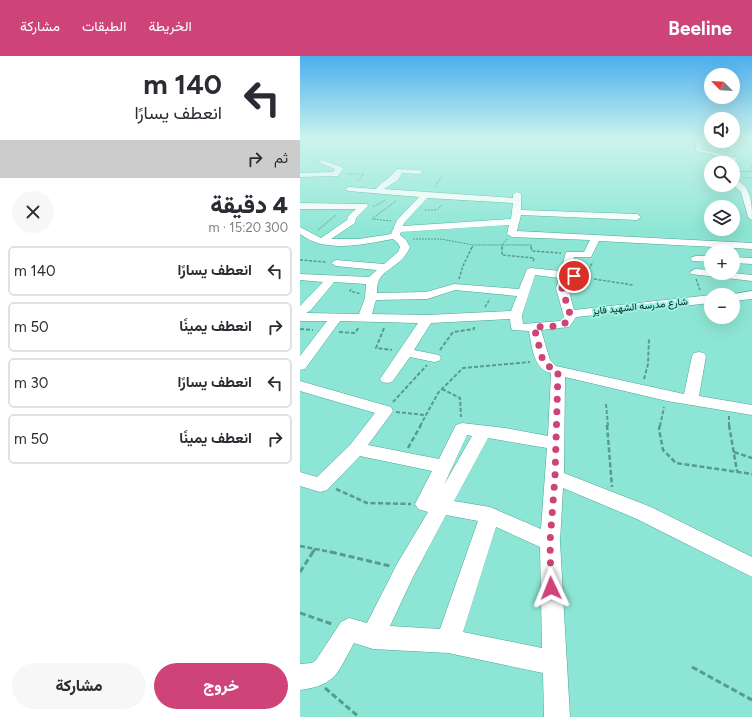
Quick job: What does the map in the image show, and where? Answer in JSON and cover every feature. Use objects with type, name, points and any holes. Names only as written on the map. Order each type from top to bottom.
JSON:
[{"type":"street","points":[[300,175],[335,174],[338,170]]},
{"type":"street","points":[[378,191],[395,178],[400,171],[419,172]]},
{"type":"street","points":[[740,187],[745,191],[752,217]]},
{"type":"street","points":[[349,189],[396,192],[422,198],[517,198],[516,217],[512,234],[752,246]]},
{"type":"street","points":[[310,206],[325,197]]},
{"type":"street","points":[[399,232],[413,209],[422,198]]},
{"type":"street","points":[[300,206],[364,206]]},
{"type":"street","points":[[322,241],[352,221],[351,218],[353,215],[364,206]]},
{"type":"street","points":[[300,216],[327,207]]},
{"type":"street","points":[[300,230],[305,234],[322,241],[346,242],[366,240],[399,232],[516,217],[637,217]]},
{"type":"street","points":[[317,231],[336,232]]},
{"type":"street","points":[[364,319],[371,297],[372,281],[385,267],[402,255],[405,246],[399,232]]},
{"type":"street","points":[[583,277],[566,275],[531,271],[516,315],[517,327],[564,324],[568,321],[570,314],[562,288],[566,275],[570,254],[587,255],[596,237]]},
{"type":"street","points":[[356,265],[362,255],[366,240]]},
{"type":"street","points":[[696,259],[704,259]]},
{"type":"street","points":[[740,260],[752,261]]},
{"type":"street","points":[[336,263],[385,267]]},
{"type":"street","points":[[695,272],[752,278]]},
{"type":"street","points":[[300,277],[372,281]]},
{"type":"street","points":[[300,312],[307,307],[331,279]]},
{"type":"street","points":[[371,297],[427,295],[450,288],[524,293]]},
{"type":"street","points":[[740,296],[752,295]]},
{"type":"street","name":"شارع مدرسه الشهيد فايز","points":[[570,314],[704,300]]},
{"type":"street","points":[[300,317],[427,319],[516,315]]},
{"type":"street","points":[[300,366],[336,318]]},
{"type":"street","points":[[387,379],[427,319]]},
{"type":"street","points":[[534,327],[550,366],[556,444],[550,542],[557,717]]},
{"type":"street","points":[[406,352],[434,358]]},
{"type":"street","points":[[691,400],[698,356]]},
{"type":"street","points":[[550,366],[667,396],[752,410]]},
{"type":"street","points":[[300,386],[385,411],[356,448],[320,484],[300,479]]},
{"type":"street","points":[[373,637],[405,571],[433,505],[442,466],[462,429],[505,434],[556,444]]},
{"type":"street","points":[[433,505],[483,432]]},
{"type":"street","points":[[356,448],[442,466]]},
{"type":"street","points":[[555,477],[613,500],[676,528],[752,567]]},
{"type":"street","points":[[433,505],[490,516],[550,542]]},
{"type":"street","points":[[448,641],[490,516]]},
{"type":"street","points":[[305,676],[322,672],[329,666],[349,630],[373,637],[448,641],[554,663]]},
{"type":"path","points":[[740,171],[752,172]]},
{"type":"path","points":[[335,174],[364,174],[349,189]]},
{"type":"path","points":[[746,178],[752,178]]},
{"type":"path","points":[[364,206],[374,207],[396,192]]},
{"type":"path","points":[[422,198],[398,199],[372,219],[399,232],[473,245],[531,245],[532,251],[570,254]]},
{"type":"path","points":[[413,209],[438,210],[444,202]]},
{"type":"path","points":[[317,231],[328,220],[349,206]]},
{"type":"path","points":[[457,288],[462,266],[473,245]]},
{"type":"path","points":[[502,245],[502,255],[534,258],[531,271]]},
{"type":"path","points":[[300,260],[336,263]]},
{"type":"path","points":[[695,272],[696,282],[704,294]]},
{"type":"path","points":[[583,277],[633,285]]},
{"type":"path","points":[[354,280],[350,291],[371,297]]},
{"type":"path","points":[[478,317],[496,292]]},
{"type":"path","points":[[327,331],[355,333],[364,319]]},
{"type":"path","points":[[387,319],[376,348],[406,352]]},
{"type":"path","points":[[385,411],[434,358],[453,332],[474,329]]},
{"type":"path","points":[[641,390],[648,364],[649,339]]},
{"type":"path","points":[[403,458],[425,415],[442,389],[463,368],[550,366]]},
{"type":"path","points":[[442,389],[460,398],[462,429]]},
{"type":"path","points":[[667,396],[659,428],[663,450],[676,463],[752,474]]},
{"type":"path","points":[[606,404],[613,500]]},
{"type":"path","points":[[729,406],[729,429],[737,471]]},
{"type":"path","points":[[385,411],[425,415]]},
{"type":"path","points":[[734,452],[752,458]]},
{"type":"path","points":[[320,484],[339,490],[367,503],[433,505]]},
{"type":"path","points":[[300,546],[316,548],[368,560],[405,571]]},
{"type":"path","points":[[300,572],[316,548]]},
{"type":"path","points":[[300,613],[349,630]]},
{"type":"path","points":[[692,666],[752,700]]},
{"type":"path","points":[[305,676],[359,717]]},
{"type":"route","points":[[551,588],[550,542],[555,477],[558,371],[551,369],[543,361],[534,327],[564,324],[568,321],[570,314],[562,288],[566,275],[574,276]]}]
